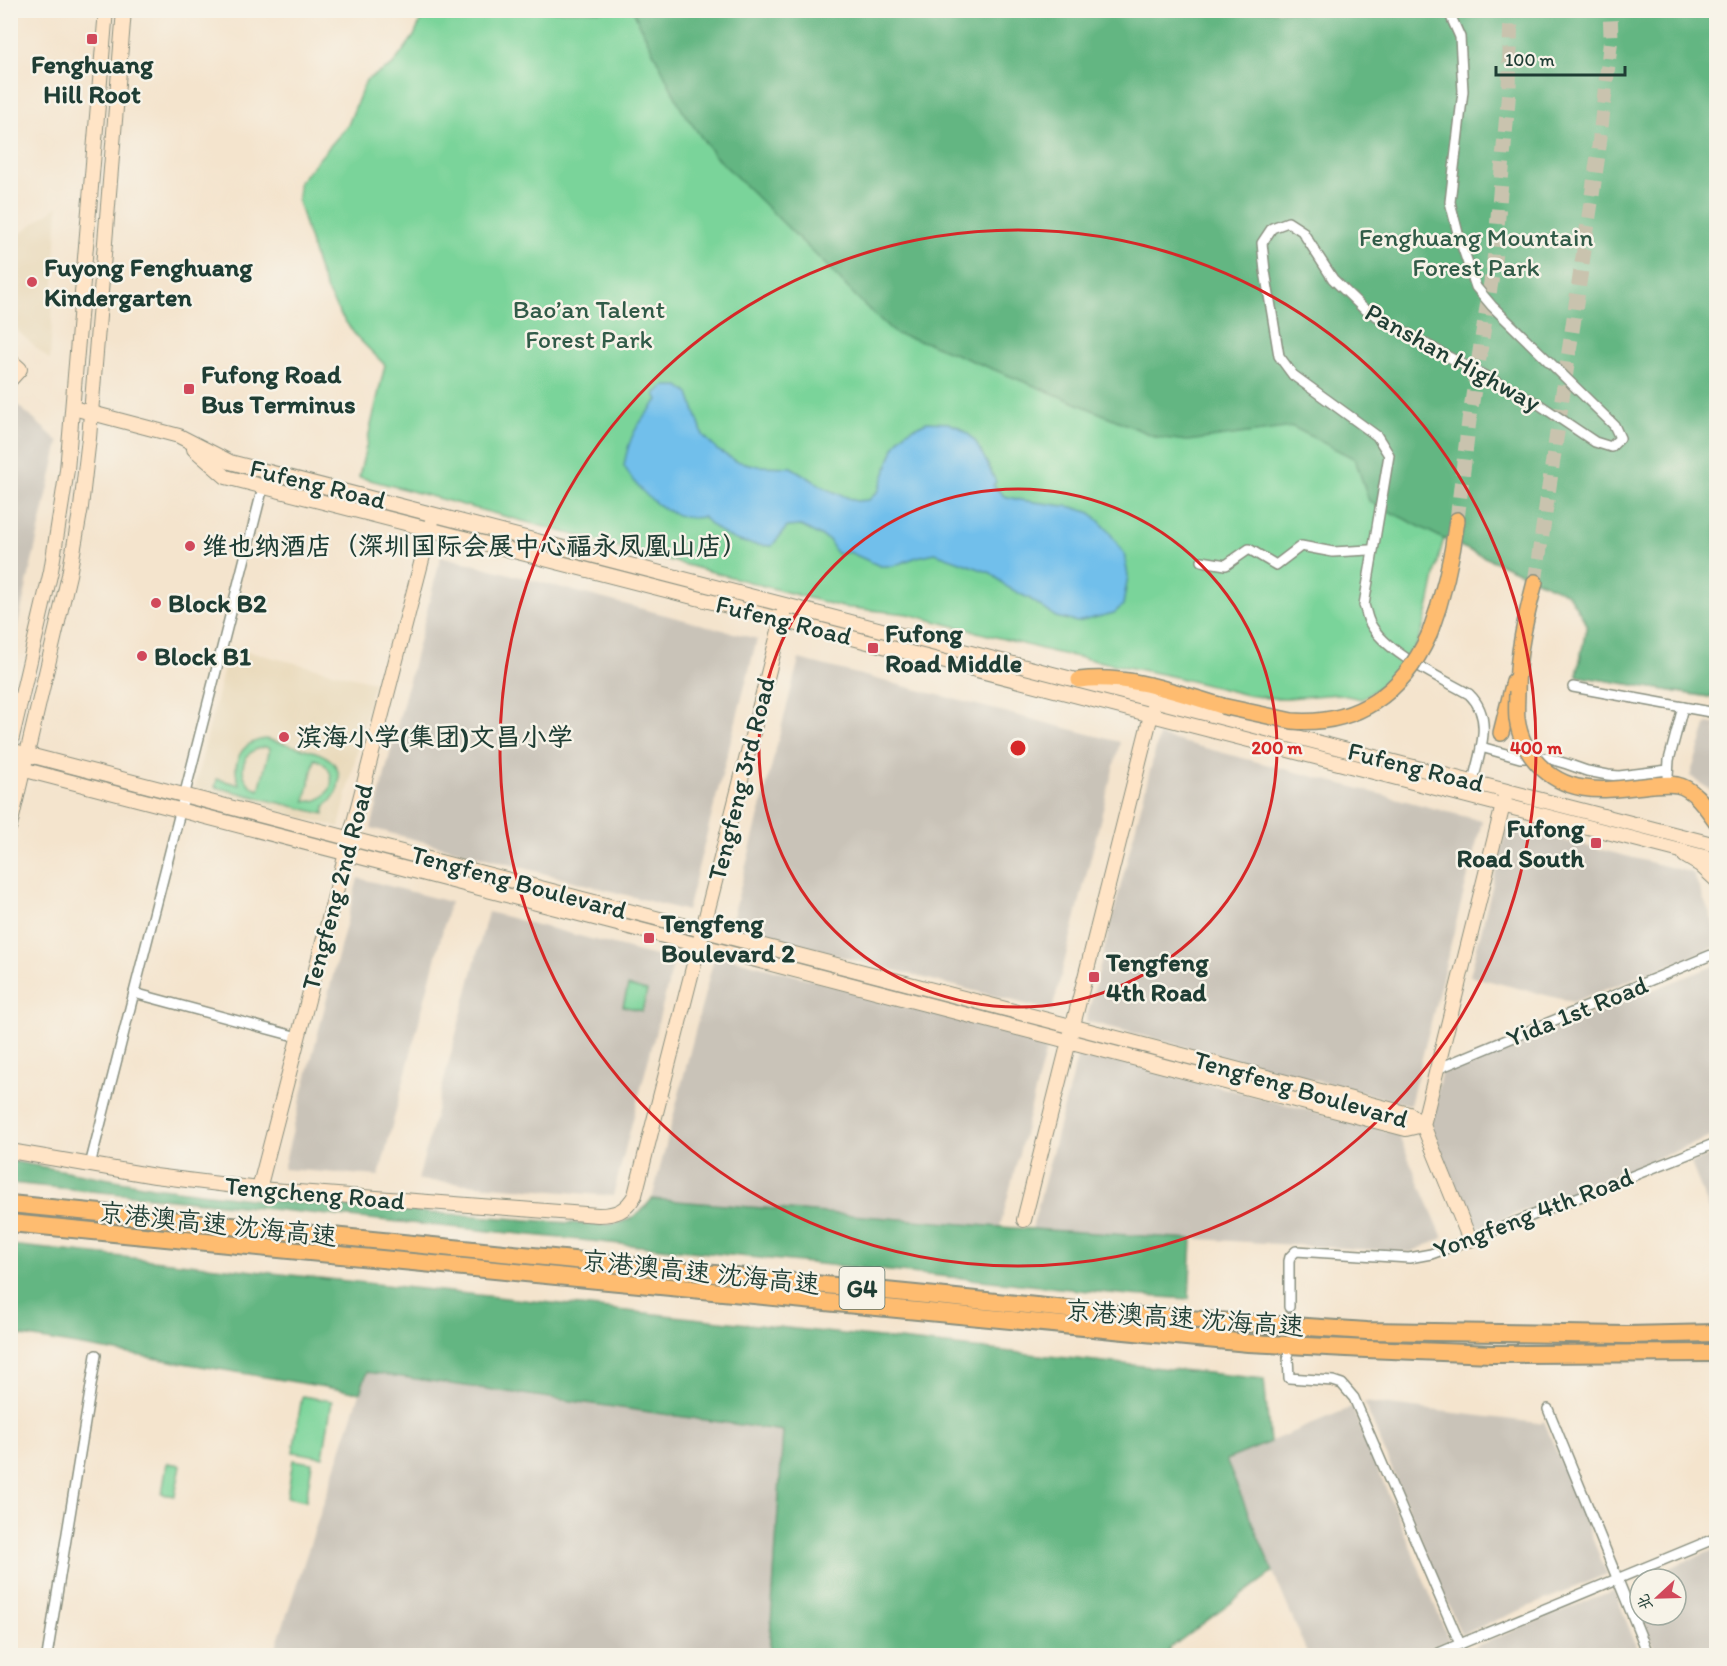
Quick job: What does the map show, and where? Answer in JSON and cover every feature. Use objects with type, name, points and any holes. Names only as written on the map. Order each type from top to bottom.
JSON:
[{"type":"highway","name":"京港澳高速 沈海高速","points":[[10,1204],[1150,1317],[1366,1331],[1593,1335],[1716,1333]]},
{"type":"highway","name":"京港澳高速 沈海高速","points":[[10,1223],[1248,1343],[1492,1354],[1716,1353]]},
{"type":"main road","points":[[1079,680],[1098,678],[1127,680],[1222,706],[1292,721],[1327,721],[1349,715],[1382,697],[1402,680],[1416,660],[1438,612],[1449,574],[1457,520]]},
{"type":"main road","points":[[1501,733],[1535,582]]},
{"type":"main road","points":[[1517,667],[1517,720],[1521,735],[1535,762],[1550,775],[1565,783],[1584,788],[1603,789],[1663,780],[1690,791],[1716,821]]},
{"type":"street","points":[[10,746],[53,560],[67,470],[106,10]]},
{"type":"street","points":[[10,826],[17,768],[27,754],[69,575],[81,507],[124,10]]},
{"type":"street","name":"Panshan Highway","points":[[1448,10],[1460,37],[1463,91],[1450,202],[1476,287],[1492,306],[1614,425],[1620,438],[1611,447],[1595,442],[1540,405],[1445,355],[1363,308],[1333,279],[1302,231],[1288,222],[1272,228],[1262,243],[1279,356],[1293,375],[1377,436],[1389,455],[1364,605],[1370,623],[1386,644],[1469,694],[1480,708],[1484,719],[1484,732],[1473,781]]},
{"type":"street","points":[[10,360],[20,369],[10,380]]},
{"type":"street","name":"Fufeng Road","points":[[74,408],[179,436],[230,462],[1716,845]]},
{"type":"street","name":"Fufeng Road","points":[[179,436],[226,477],[1716,860]]},
{"type":"street","points":[[90,1165],[263,486]]},
{"type":"street","name":"Tengfeng 2nd Road","points":[[259,1190],[434,514]]},
{"type":"street","points":[[1202,561],[1226,565],[1249,549],[1276,565],[1301,546],[1333,552],[1369,550]]},
{"type":"street","name":"Tengfeng 3rd Road","points":[[621,1212],[635,1195],[785,605]]},
{"type":"street","points":[[926,657],[930,642]]},
{"type":"street","points":[[1573,687],[1716,713]]},
{"type":"street","points":[[1024,1220],[1155,700]]},
{"type":"street","points":[[1481,747],[1520,758],[1547,758],[1602,774],[1663,780],[1683,707]]},
{"type":"street","name":"Tengfeng Boulevard","points":[[10,750],[1410,1114],[1423,1125]]},
{"type":"street","name":"Tengfeng Boulevard","points":[[17,768],[1406,1129],[1423,1125]]},
{"type":"street","points":[[1470,1240],[1423,1125],[1507,790]]},
{"type":"street","points":[[1670,848],[1700,865],[1716,880]]},
{"type":"street","name":"Yida 1st Road","points":[[1437,1068],[1716,953]]},
{"type":"street","points":[[134,993],[298,1036]]},
{"type":"street","name":"Yongfeng 4th Road","points":[[1289,1307],[1289,1261],[1296,1251],[1409,1258],[1431,1254],[1716,1143]]},
{"type":"street","name":"Tengcheng Road","points":[[10,1150],[155,1176],[259,1190],[598,1215],[621,1212]]},
{"type":"street","points":[[47,1656],[96,1355]]},
{"type":"street","points":[[1288,1356],[1289,1378],[1333,1381],[1342,1384],[1354,1398],[1460,1644]]},
{"type":"street","points":[[1548,1409],[1649,1656]]},
{"type":"street","points":[[1432,1656],[1716,1538]]},
{"type":"shaded area","name":"Fuyong Fenghuang Kindergarten","points":[[58,206],[50,360],[11,325],[11,240]]},
{"type":"shaded area","points":[[11,399],[59,442],[11,655]]},
{"type":"shaded area","points":[[441,556],[757,639],[687,911],[371,828]]},
{"type":"shaded area","name":"滨海小学(集团)文昌小学","points":[[229,647],[374,682],[339,827],[194,791]]},
{"type":"shaded area","points":[[799,659],[1120,742],[1052,1011],[730,928]]},
{"type":"shaded area","points":[[1707,723],[1716,724],[1716,797],[1713,792],[1690,776]]},
{"type":"shaded area","points":[[1159,736],[1482,821],[1410,1105],[1086,1021]]},
{"type":"shaded area","points":[[1507,826],[1693,873],[1716,929],[1716,947],[1573,1002],[1470,976]]},
{"type":"shaded area","points":[[358,878],[450,902],[379,1176],[283,1169]]},
{"type":"shaded area","points":[[488,912],[674,961],[613,1196],[418,1180]]},
{"type":"shaded area","points":[[715,954],[1048,1042],[1000,1227],[652,1199]]},
{"type":"shaded area","points":[[1716,965],[1716,1135],[1472,1231],[1430,1125],[1441,1073]]},
{"type":"shaded area","points":[[1079,1050],[1398,1134],[1443,1238],[1411,1252],[1032,1229]]},
{"type":"shaded area","points":[[1716,1153],[1716,1227],[1691,1163]]},
{"type":"shaded area","points":[[367,1372],[783,1431],[769,1655],[273,1656]]},
{"type":"shaded area","points":[[1364,1402],[1538,1423],[1544,1421],[1607,1574],[1461,1635]]},
{"type":"shaded area","points":[[1352,1407],[1449,1640],[1412,1655],[1308,1655],[1226,1460]]},
{"type":"shaded area","points":[[1716,1549],[1716,1655],[1657,1655],[1646,1627],[1688,1627],[1688,1567],[1671,1567]]},
{"type":"shaded area","points":[[1614,1590],[1640,1655],[1453,1655]]},
{"type":"green space","name":"Bao’an Talent Forest Park","points":[[425,11],[1716,11],[1716,698],[1577,676],[1587,624],[1568,594],[1444,539],[1424,626],[1410,658],[1399,671],[1361,699],[1338,694],[1268,698],[1053,652],[908,614],[842,607],[359,477],[385,365],[356,336],[327,291],[298,201],[299,182],[348,125],[366,80],[392,66],[414,36]]},
{"type":"green space","name":"Fenghuang Mountain Forest Park","points":[[633,11],[1716,11],[1716,698],[1577,676],[1587,624],[1568,594],[1444,539],[1369,501],[1355,459],[1293,427],[1187,441],[1156,437],[928,343],[896,334],[714,155],[682,110]]},
{"type":"green space","points":[[265,739],[304,749],[319,753],[332,761],[339,773],[338,789],[335,796],[325,806],[324,814],[215,787],[217,779],[240,785],[236,769],[239,755],[249,744]],"holes":[[[270,748],[259,790],[246,780],[243,766],[250,754],[256,749]],[[315,759],[329,770],[331,785],[323,797],[305,801]]]},
{"type":"green space","points":[[628,986],[647,991],[642,1011],[623,1006]]},
{"type":"green space","points":[[11,1161],[153,1187],[258,1200],[598,1225],[622,1222],[640,1212],[652,1199],[1000,1227],[1192,1239],[1189,1299],[1129,1295],[11,1183]]},
{"type":"green space","points":[[10,1245],[1264,1379],[1270,1442],[1226,1460],[1273,1572],[1170,1648],[1167,1655],[769,1655],[783,1431],[367,1372],[360,1393],[11,1334]]},
{"type":"green space","points":[[302,1396],[332,1401],[323,1457],[293,1452]]},
{"type":"green space","points":[[293,1460],[312,1463],[306,1501],[287,1497]]},
{"type":"green space","points":[[167,1463],[181,1465],[175,1496],[162,1494]]},
{"type":"water","points":[[664,386],[679,386],[689,394],[703,435],[717,450],[736,461],[758,466],[791,467],[827,489],[856,501],[869,500],[879,490],[894,448],[907,431],[927,422],[948,423],[958,427],[975,441],[996,482],[993,485],[1004,496],[1072,507],[1091,513],[1107,529],[1124,553],[1128,576],[1123,605],[1114,613],[1077,622],[1056,617],[1007,587],[991,573],[935,553],[893,566],[880,566],[849,552],[837,554],[829,540],[801,526],[787,527],[772,546],[761,545],[726,536],[703,517],[691,518],[667,511],[647,496],[624,466],[635,430],[658,400],[655,394]]},
{"type":"tunnel","points":[[1457,520],[1469,421],[1494,263],[1509,89],[1511,10]]},
{"type":"tunnel","points":[[1535,582],[1598,155],[1611,37],[1610,10]]},
{"type":"tunnel","points":[[1288,1347],[1289,1307]]},
{"type":"place","name":"Fenghuang Hill Root","points":[[92,39]]},
{"type":"place","name":"Fuyong Fenghuang Kindergarten","points":[[32,282]]},
{"type":"place","name":"Fufong Road Bus Terminus","points":[[189,389]]},
{"type":"place","name":"维也纳酒店（深圳国际会展中心福永凤凰山店）","points":[[190,546]]},
{"type":"place","name":"Block B2","points":[[156,603]]},
{"type":"place","name":"Fufong Road Middle","points":[[873,648]]},
{"type":"place","name":"Block B1","points":[[142,656]]},
{"type":"place","name":"滨海小学(集团)文昌小学","points":[[284,737]]},
{"type":"place","name":"Fufong Road South","points":[[1596,843]]},
{"type":"place","name":"Tengfeng Boulevard 2","points":[[649,938]]},
{"type":"place","name":"Tengfeng 4th Road","points":[[1094,977]]}]
